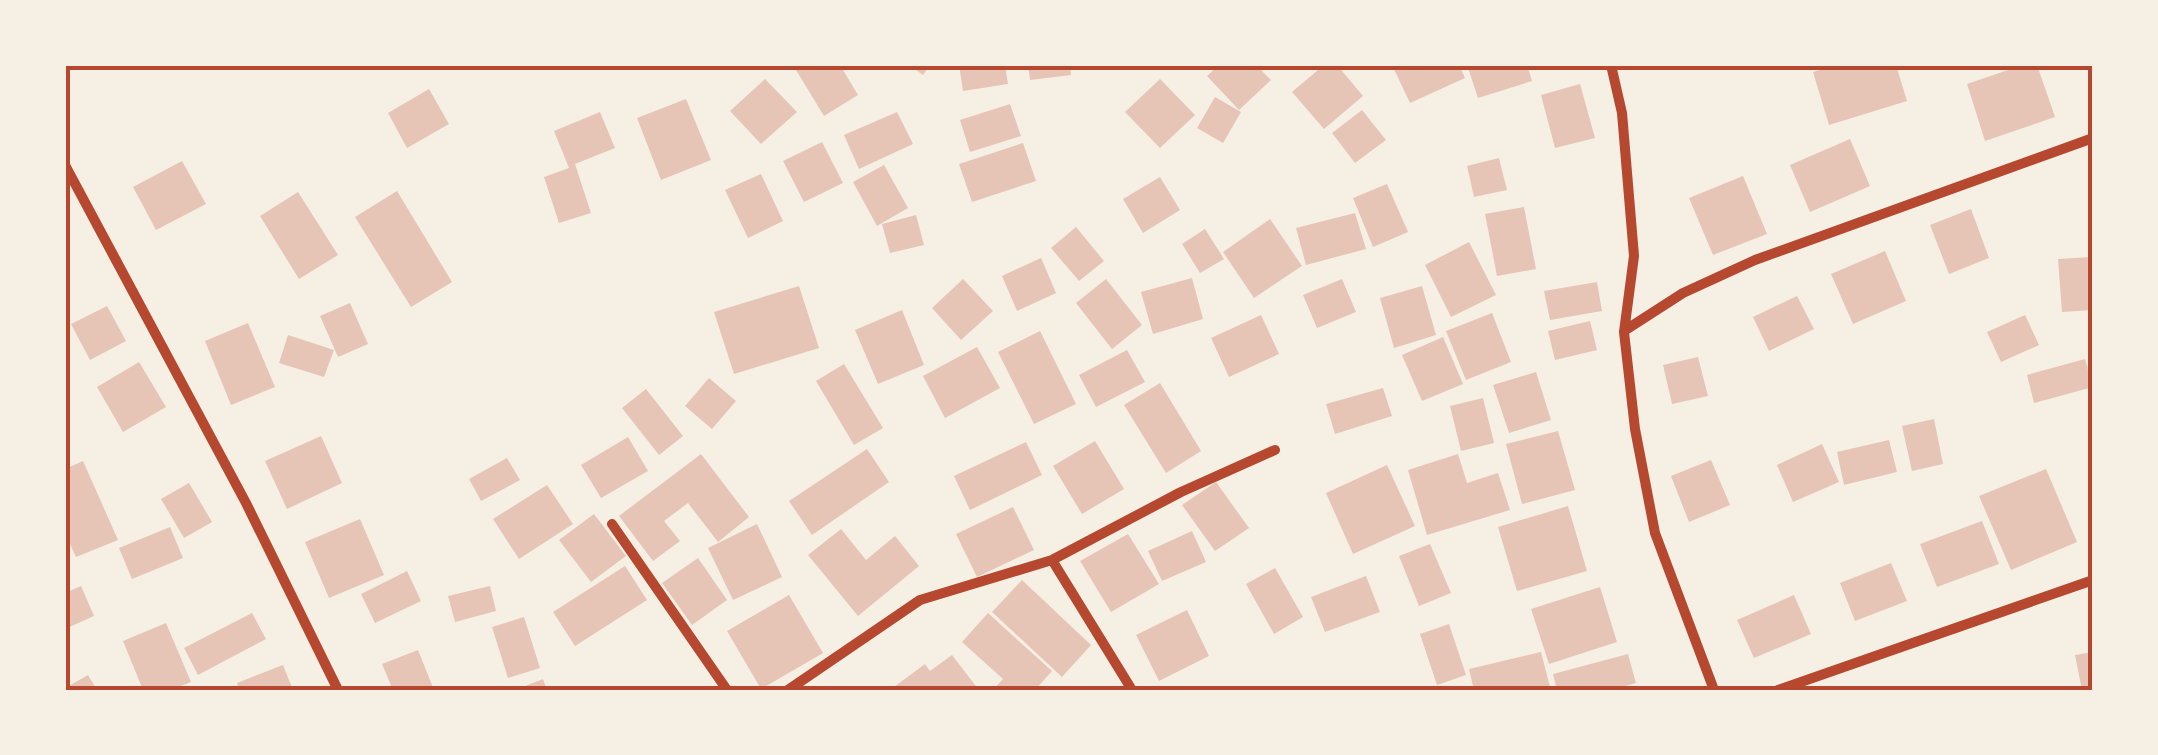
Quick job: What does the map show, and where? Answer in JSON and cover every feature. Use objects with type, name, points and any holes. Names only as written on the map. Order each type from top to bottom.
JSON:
[{"type":"street","points":[[1612,65],[1622,113],[1634,256],[1624,332],[1634,429],[1656,534],[1714,690]]},
{"type":"street","points":[[1624,332],[1682,293],[1755,260],[2093,138]]},
{"type":"street","points":[[65,165],[246,503],[338,690]]},
{"type":"street","points":[[788,690],[920,600],[1052,560],[1181,492],[1275,450]]},
{"type":"street","points":[[612,524],[726,690]]},
{"type":"street","points":[[1052,560],[1132,690]]},
{"type":"street","points":[[1778,690],[2093,580]]},
{"type":"building","points":[[793,65],[840,65],[858,95],[824,116]]},
{"type":"building","points":[[909,65],[930,65],[923,75]]},
{"type":"building","points":[[959,65],[1005,65],[1008,84],[963,91]]},
{"type":"building","points":[[1028,65],[1070,65],[1071,75],[1030,80]]},
{"type":"building","points":[[1219,65],[1256,65],[1271,80],[1239,110],[1207,76]]},
{"type":"building","points":[[1324,65],[1337,65],[1363,96],[1324,129],[1292,92]]},
{"type":"building","points":[[1392,65],[1459,65],[1465,78],[1410,103]]},
{"type":"building","points":[[1467,65],[1527,65],[1532,81],[1478,98]]},
{"type":"building","points":[[1836,65],[1896,65],[1907,101],[1829,125],[1813,72]]},
{"type":"building","points":[[2023,65],[2037,65],[2055,117],[1985,141],[1967,84]]},
{"type":"building","points":[[765,79],[797,112],[761,144],[730,111]]},
{"type":"building","points":[[1160,79],[1195,115],[1160,148],[1125,112]]},
{"type":"building","points":[[1580,84],[1595,138],[1555,148],[1541,95]]},
{"type":"building","points":[[429,89],[449,124],[407,148],[388,113]]},
{"type":"building","points":[[1215,97],[1241,112],[1223,143],[1197,128]]},
{"type":"building","points":[[686,99],[711,160],[661,180],[637,118]]},
{"type":"building","points":[[1010,104],[1021,136],[970,152],[960,120]]},
{"type":"building","points":[[1362,110],[1386,140],[1355,163],[1332,133]]},
{"type":"building","points":[[600,112],[615,148],[575,164],[591,213],[559,223],[544,177],[569,168],[554,131]]},
{"type":"building","points":[[897,112],[913,144],[859,169],[844,135]]},
{"type":"building","points":[[1850,139],[1870,186],[1810,212],[1790,165]]},
{"type":"building","points":[[822,142],[843,183],[804,202],[783,161]]},
{"type":"building","points":[[1023,143],[1036,181],[972,202],[959,164]]},
{"type":"building","points":[[1499,158],[1507,190],[1474,197],[1467,166]]},
{"type":"building","points":[[182,161],[206,204],[156,230],[133,187]]},
{"type":"building","points":[[884,165],[908,208],[877,226],[853,182]]},
{"type":"building","points":[[761,174],[783,221],[748,238],[725,190]]},
{"type":"building","points":[[1743,176],[1767,234],[1713,255],[1689,198]]},
{"type":"building","points":[[1160,177],[1180,210],[1143,233],[1123,199]]},
{"type":"building","points":[[1387,184],[1408,232],[1373,247],[1353,198]]},
{"type":"building","points":[[397,191],[452,282],[411,307],[355,217]]},
{"type":"building","points":[[298,192],[338,255],[299,279],[260,216]]},
{"type":"building","points":[[1524,207],[1536,269],[1497,276],[1485,214]]},
{"type":"building","points":[[1971,209],[1989,258],[1949,274],[1930,225]]},
{"type":"building","points":[[1355,213],[1366,249],[1306,265],[1296,228]]},
{"type":"building","points":[[916,215],[924,245],[890,253],[882,224]]},
{"type":"building","points":[[1270,219],[1302,266],[1254,298],[1223,252]]},
{"type":"building","points":[[1076,227],[1104,261],[1079,281],[1051,248]]},
{"type":"building","points":[[1205,229],[1224,259],[1200,273],[1182,244]]},
{"type":"building","points":[[1469,242],[1496,295],[1451,317],[1425,265]]},
{"type":"building","points":[[1885,251],[1906,301],[1853,324],[1831,274]]},
{"type":"building","points":[[2091,257],[2093,310],[2062,312],[2058,259]]},
{"type":"building","points":[[1041,258],[1056,293],[1017,311],[1002,276]]},
{"type":"building","points":[[1192,278],[1203,319],[1153,334],[1141,292]]},
{"type":"building","points":[[963,279],[993,311],[961,340],[932,308]]},
{"type":"building","points":[[1106,279],[1142,325],[1112,349],[1076,303]]},
{"type":"building","points":[[1342,279],[1356,312],[1317,328],[1303,295]]},
{"type":"building","points":[[1597,282],[1602,311],[1550,320],[1544,291]]},
{"type":"building","points":[[799,286],[819,348],[734,374],[714,312]]},
{"type":"building","points":[[1422,286],[1436,335],[1394,348],[1380,298]]},
{"type":"building","points":[[1797,296],[1814,329],[1769,351],[1753,317]]},
{"type":"building","points":[[350,303],[368,344],[338,357],[320,316]]},
{"type":"building","points":[[107,306],[126,341],[90,360],[71,324]]},
{"type":"building","points":[[902,310],[924,365],[878,384],[855,330]]},
{"type":"building","points":[[1492,313],[1511,362],[1466,380],[1446,331]]},
{"type":"building","points":[[1261,315],[1279,354],[1229,377],[1211,338]]},
{"type":"building","points":[[2025,315],[2039,345],[2001,362],[1987,332]]},
{"type":"building","points":[[1590,321],[1597,350],[1555,360],[1548,331]]},
{"type":"building","points":[[248,323],[275,387],[231,405],[205,341]]},
{"type":"building","points":[[1040,331],[1076,404],[1034,424],[998,352]]},
{"type":"building","points":[[288,335],[334,350],[324,377],[279,363]]},
{"type":"building","points":[[1443,337],[1463,384],[1422,401],[1402,355]]},
{"type":"building","points":[[977,347],[1000,388],[945,418],[923,376]]},
{"type":"building","points":[[1127,350],[1145,382],[1096,407],[1079,375]]},
{"type":"building","points":[[1698,357],[1708,396],[1672,404],[1663,365]]},
{"type":"building","points":[[2085,359],[2093,387],[2034,403],[2027,375]]},
{"type":"building","points":[[139,362],[166,407],[123,432],[97,387]]},
{"type":"building","points":[[844,364],[883,428],[854,445],[816,381]]},
{"type":"building","points":[[1536,372],[1551,420],[1509,433],[1493,385]]},
{"type":"building","points":[[709,378],[736,401],[712,429],[685,406]]},
{"type":"building","points":[[1160,383],[1201,451],[1166,473],[1124,405]]},
{"type":"building","points":[[1383,388],[1392,416],[1335,434],[1326,404]]},
{"type":"building","points":[[646,389],[683,436],[659,455],[622,408]]},
{"type":"building","points":[[1483,398],[1494,443],[1461,451],[1450,406]]},
{"type":"building","points":[[1934,419],[1943,464],[1912,471],[1902,426]]},
{"type":"building","points":[[1558,431],[1575,490],[1522,504],[1506,444]]},
{"type":"building","points":[[321,436],[342,483],[287,509],[265,461]]},
{"type":"building","points":[[628,437],[648,471],[601,498],[581,465]]},
{"type":"building","points":[[1889,440],[1897,472],[1844,485],[1837,452]]},
{"type":"building","points":[[1095,441],[1124,489],[1082,514],[1053,466]]},
{"type":"building","points":[[1026,442],[1042,475],[970,510],[954,476]]},
{"type":"building","points":[[1822,444],[1839,482],[1793,502],[1777,465]]},
{"type":"building","points":[[867,449],[889,482],[812,535],[789,501]]},
{"type":"building","points":[[701,454],[749,517],[718,542],[688,503],[664,521],[680,541],[653,561],[619,516]]},
{"type":"building","points":[[1458,454],[1467,483],[1498,473],[1510,510],[1427,535],[1408,470]]},
{"type":"building","points":[[507,458],[520,480],[481,501],[469,479]]},
{"type":"building","points":[[1711,460],[1730,505],[1689,522],[1671,476]]},
{"type":"building","points":[[83,461],[118,540],[76,557],[65,533],[65,469]]},
{"type":"building","points":[[1387,465],[1415,526],[1353,554],[1326,493]]},
{"type":"building","points":[[2046,469],[2077,542],[2011,570],[1979,496]]},
{"type":"building","points":[[1216,482],[1249,528],[1215,551],[1182,505]]},
{"type":"building","points":[[189,483],[212,522],[184,538],[161,499]]},
{"type":"building","points":[[547,485],[573,524],[519,559],[493,519]]},
{"type":"building","points":[[1568,506],[1587,571],[1517,591],[1498,527]]},
{"type":"building","points":[[1013,507],[1034,550],[977,577],[956,534]]},
{"type":"building","points":[[594,514],[626,556],[591,582],[559,540]]},
{"type":"building","points":[[360,519],[384,575],[329,598],[305,542]]},
{"type":"building","points":[[1982,521],[1999,564],[1937,587],[1920,544]]},
{"type":"building","points":[[757,524],[782,577],[733,600],[708,548]]},
{"type":"building","points":[[170,527],[183,558],[132,579],[119,548]]},
{"type":"building","points":[[841,529],[866,560],[895,536],[919,566],[858,616],[808,555]]},
{"type":"building","points":[[1192,531],[1206,562],[1162,581],[1148,551]]},
{"type":"building","points":[[1128,534],[1159,584],[1111,612],[1080,561]]},
{"type":"building","points":[[1430,544],[1451,593],[1419,606],[1399,556]]},
{"type":"building","points":[[698,558],[727,600],[692,625],[662,583]]},
{"type":"building","points":[[1891,563],[1907,601],[1855,621],[1840,583]]},
{"type":"building","points":[[625,566],[647,600],[575,646],[553,612]]},
{"type":"building","points":[[1275,568],[1303,617],[1274,634],[1246,584]]},
{"type":"building","points":[[407,571],[421,601],[375,623],[361,594]]},
{"type":"building","points":[[1366,576],[1380,612],[1325,632],[1311,597]]},
{"type":"building","points":[[1022,580],[1091,645],[1062,677],[992,612]]},
{"type":"building","points":[[81,586],[94,616],[65,629],[65,593]]},
{"type":"building","points":[[490,586],[496,611],[455,622],[448,596]]},
{"type":"building","points":[[1600,587],[1617,642],[1549,664],[1531,609]]},
{"type":"building","points":[[789,595],[823,653],[761,689],[727,631]]},
{"type":"building","points":[[1794,595],[1811,634],[1754,658],[1737,620]]},
{"type":"building","points":[[1187,610],[1209,656],[1159,681],[1136,635]]},
{"type":"building","points":[[252,613],[266,639],[198,675],[184,648]]},
{"type":"building","points":[[988,613],[1052,671],[1035,690],[993,690],[1003,679],[962,642]]},
{"type":"building","points":[[524,617],[540,668],[508,678],[492,627]]},
{"type":"building","points":[[166,623],[191,682],[171,690],[143,690],[123,641]]},
{"type":"building","points":[[1449,624],[1466,675],[1437,685],[1420,634]]},
{"type":"building","points":[[418,650],[434,690],[393,690],[382,664]]},
{"type":"building","points":[[1541,652],[1550,687],[1474,690],[1469,669]]},
{"type":"building","points":[[2093,652],[2093,690],[2082,690],[2075,655]]},
{"type":"building","points":[[1628,654],[1636,683],[1611,690],[1557,690],[1553,674]]},
{"type":"building","points":[[952,655],[979,690],[890,690],[925,664],[930,671]]},
{"type":"building","points":[[283,665],[293,690],[239,690],[237,683]]},
{"type":"building","points":[[88,675],[97,690],[65,690],[65,688]]},
{"type":"building","points":[[543,679],[547,690],[515,690]]}]
